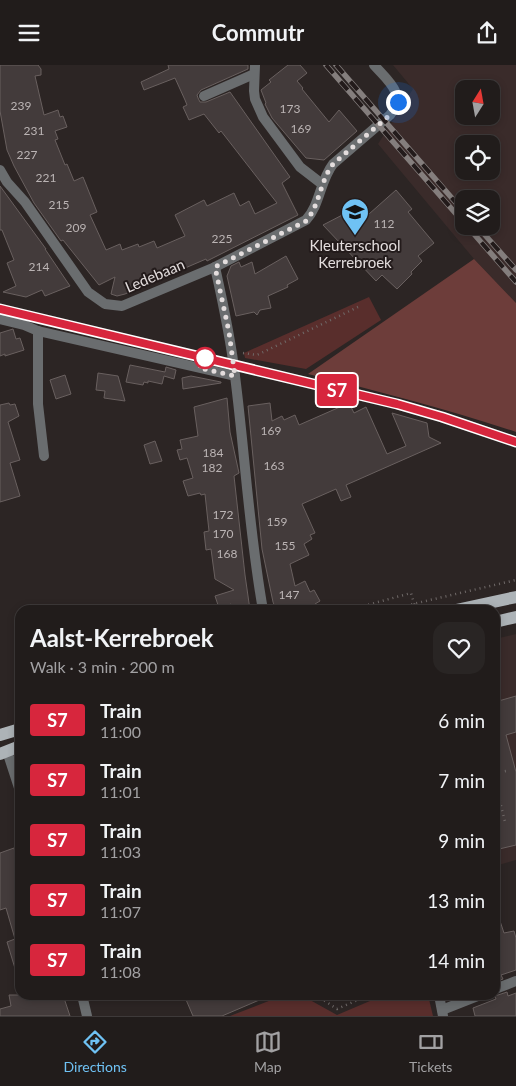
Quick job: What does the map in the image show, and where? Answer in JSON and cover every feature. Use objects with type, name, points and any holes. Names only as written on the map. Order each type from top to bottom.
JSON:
[{"type":"main road","points":[[479,605],[516,597]]},
{"type":"main road","points":[[500,621],[516,617]]},
{"type":"main road","points":[[0,735],[15,730]]},
{"type":"street","name":"Ledebaan","points":[[0,170],[13,191],[25,202],[88,292],[105,303],[122,307],[215,267],[306,221],[313,211],[326,172],[396,109],[398,102],[394,88],[374,65]]},
{"type":"street","points":[[204,95],[255,70],[255,99],[263,117],[300,167],[322,184]]},
{"type":"street","points":[[215,267],[232,353],[251,534],[262,605]]},
{"type":"street","points":[[0,319],[24,325],[38,331],[235,376]]},
{"type":"street","points":[[38,331],[38,404],[44,457]]},
{"type":"street","points":[[4,752],[15,779]]},
{"type":"street","points":[[500,987],[516,981]]},
{"type":"street","points":[[83,1000],[88,1016]]},
{"type":"street","points":[[440,1000],[443,1013],[470,1000]]},
{"type":"path","points":[[232,353],[257,355],[358,307]]},
{"type":"path","points":[[408,605],[516,580]]},
{"type":"path","points":[[367,605],[411,593],[415,605]]},
{"type":"path","points":[[500,772],[506,771]]},
{"type":"path","points":[[500,800],[505,822]]},
{"type":"path","points":[[324,1000],[337,1009],[358,1000]]},
{"type":"shaded area","points":[[393,65],[516,65],[516,303],[474,259],[378,144],[413,89]]},
{"type":"shaded area","points":[[474,259],[516,303],[516,432],[412,401],[308,374]]},
{"type":"shaded area","points":[[369,297],[381,320],[306,369],[245,358],[244,353]]},
{"type":"shaded area","points":[[516,634],[516,860],[500,865],[500,638]]},
{"type":"shaded area","points":[[271,1000],[310,1000],[337,1015],[372,1000],[429,1000],[433,1016],[230,1016]]},
{"type":"building","points":[[0,65],[38,65],[41,69],[41,75],[35,76],[44,115],[58,110],[60,117],[63,116],[67,127],[55,131],[58,139],[55,140],[74,181],[83,177],[97,212],[90,215],[106,250],[120,244],[122,250],[138,244],[139,247],[154,241],[157,248],[185,236],[175,215],[204,200],[207,206],[234,193],[240,206],[249,201],[255,214],[277,203],[221,131],[219,133],[204,114],[189,120],[183,107],[187,105],[175,78],[144,90],[141,82],[169,69],[168,65],[248,65],[248,69],[201,90],[197,95],[200,102],[206,102],[230,92],[290,177],[282,183],[298,215],[207,261],[206,259],[125,294],[117,296],[111,294],[115,277],[99,285],[63,240],[61,241],[34,203],[14,166],[7,150],[0,111]]},
{"type":"building","points":[[288,65],[300,65],[307,73],[297,81],[329,122],[339,110],[357,131],[324,160],[306,158],[272,118],[265,104],[261,90],[271,82],[269,80]]},
{"type":"building","points":[[0,186],[46,249],[70,286],[45,296],[42,290],[26,297],[3,292],[16,286],[7,263],[14,260],[2,230],[0,230]]},
{"type":"building","points":[[396,190],[412,209],[408,212],[434,243],[418,256],[422,261],[397,289],[382,275],[376,281],[323,225],[350,211],[360,222]]},
{"type":"building","points":[[286,256],[298,279],[287,285],[288,287],[268,296],[271,308],[260,310],[257,315],[254,312],[236,316],[227,276],[231,266],[239,262],[241,267],[252,262],[255,274]]},
{"type":"building","points":[[13,329],[16,339],[20,338],[24,350],[0,356],[0,333]]},
{"type":"building","points":[[130,365],[165,372],[166,367],[176,370],[174,379],[164,376],[162,384],[148,381],[148,383],[144,382],[143,385],[126,382]]},
{"type":"building","points":[[98,373],[118,376],[125,401],[104,398],[105,391],[96,390]]},
{"type":"building","points":[[65,375],[71,394],[56,399],[50,380]]},
{"type":"building","points":[[191,376],[221,383],[183,389],[182,378]]},
{"type":"building","points":[[227,398],[230,432],[239,473],[234,476],[249,605],[218,605],[215,596],[234,590],[215,579],[211,549],[206,550],[204,532],[209,531],[205,494],[201,495],[200,493],[188,496],[183,481],[193,478],[187,458],[180,460],[177,450],[182,449],[180,440],[198,436],[194,407]]},
{"type":"building","points":[[9,403],[10,405],[15,404],[19,416],[8,422],[20,460],[10,463],[20,496],[0,502],[0,405]]},
{"type":"building","points":[[270,403],[272,421],[282,416],[284,420],[295,415],[299,425],[349,403],[354,413],[366,407],[387,454],[406,446],[392,413],[427,423],[429,437],[441,443],[346,485],[351,497],[341,501],[336,489],[302,504],[315,533],[310,535],[312,539],[304,544],[309,555],[290,564],[295,586],[305,581],[310,592],[314,590],[320,601],[316,605],[274,605],[273,602],[262,549],[248,406]]},
{"type":"building","points":[[155,441],[162,461],[150,464],[144,445]]},
{"type":"building","points":[[516,696],[516,732],[506,735],[516,772],[516,845],[500,849],[500,701]]},
{"type":"building","points":[[14,848],[15,939],[6,908],[0,910],[0,853]]},
{"type":"building","points":[[500,921],[504,933],[514,931],[516,938],[516,970],[501,975],[503,979],[500,980]]},
{"type":"building","points":[[15,939],[15,968],[7,942]]},
{"type":"building","points":[[507,992],[508,996],[516,993],[516,1016],[475,1016],[473,1008],[493,1000],[500,1000],[500,994]]},
{"type":"building","points":[[9,995],[15,995],[15,1000],[65,1000],[70,1016],[0,1016],[0,1009],[11,1006]]},
{"type":"building","points":[[186,1000],[259,1000],[222,1016],[193,1016]]},
{"type":"railway","points":[[326,65],[455,213]]},
{"type":"railway","points":[[336,65],[455,202]]},
{"type":"railway","points":[[475,235],[516,282]]},
{"type":"railway","points":[[485,235],[516,270]]},
{"type":"railway","points":[[0,309],[397,404],[516,442]]},
{"type":"train","name":"S7","points":[[0,309],[397,404],[485,430],[516,442]]},
{"type":"place","name":"Kleuterschool Kerrebroek","points":[[355,236]]},
{"type":"route","points":[[205,358],[199,368],[235,376],[229,332],[215,267],[306,221],[313,211],[326,172],[390,115],[396,109],[398,102]]}]
